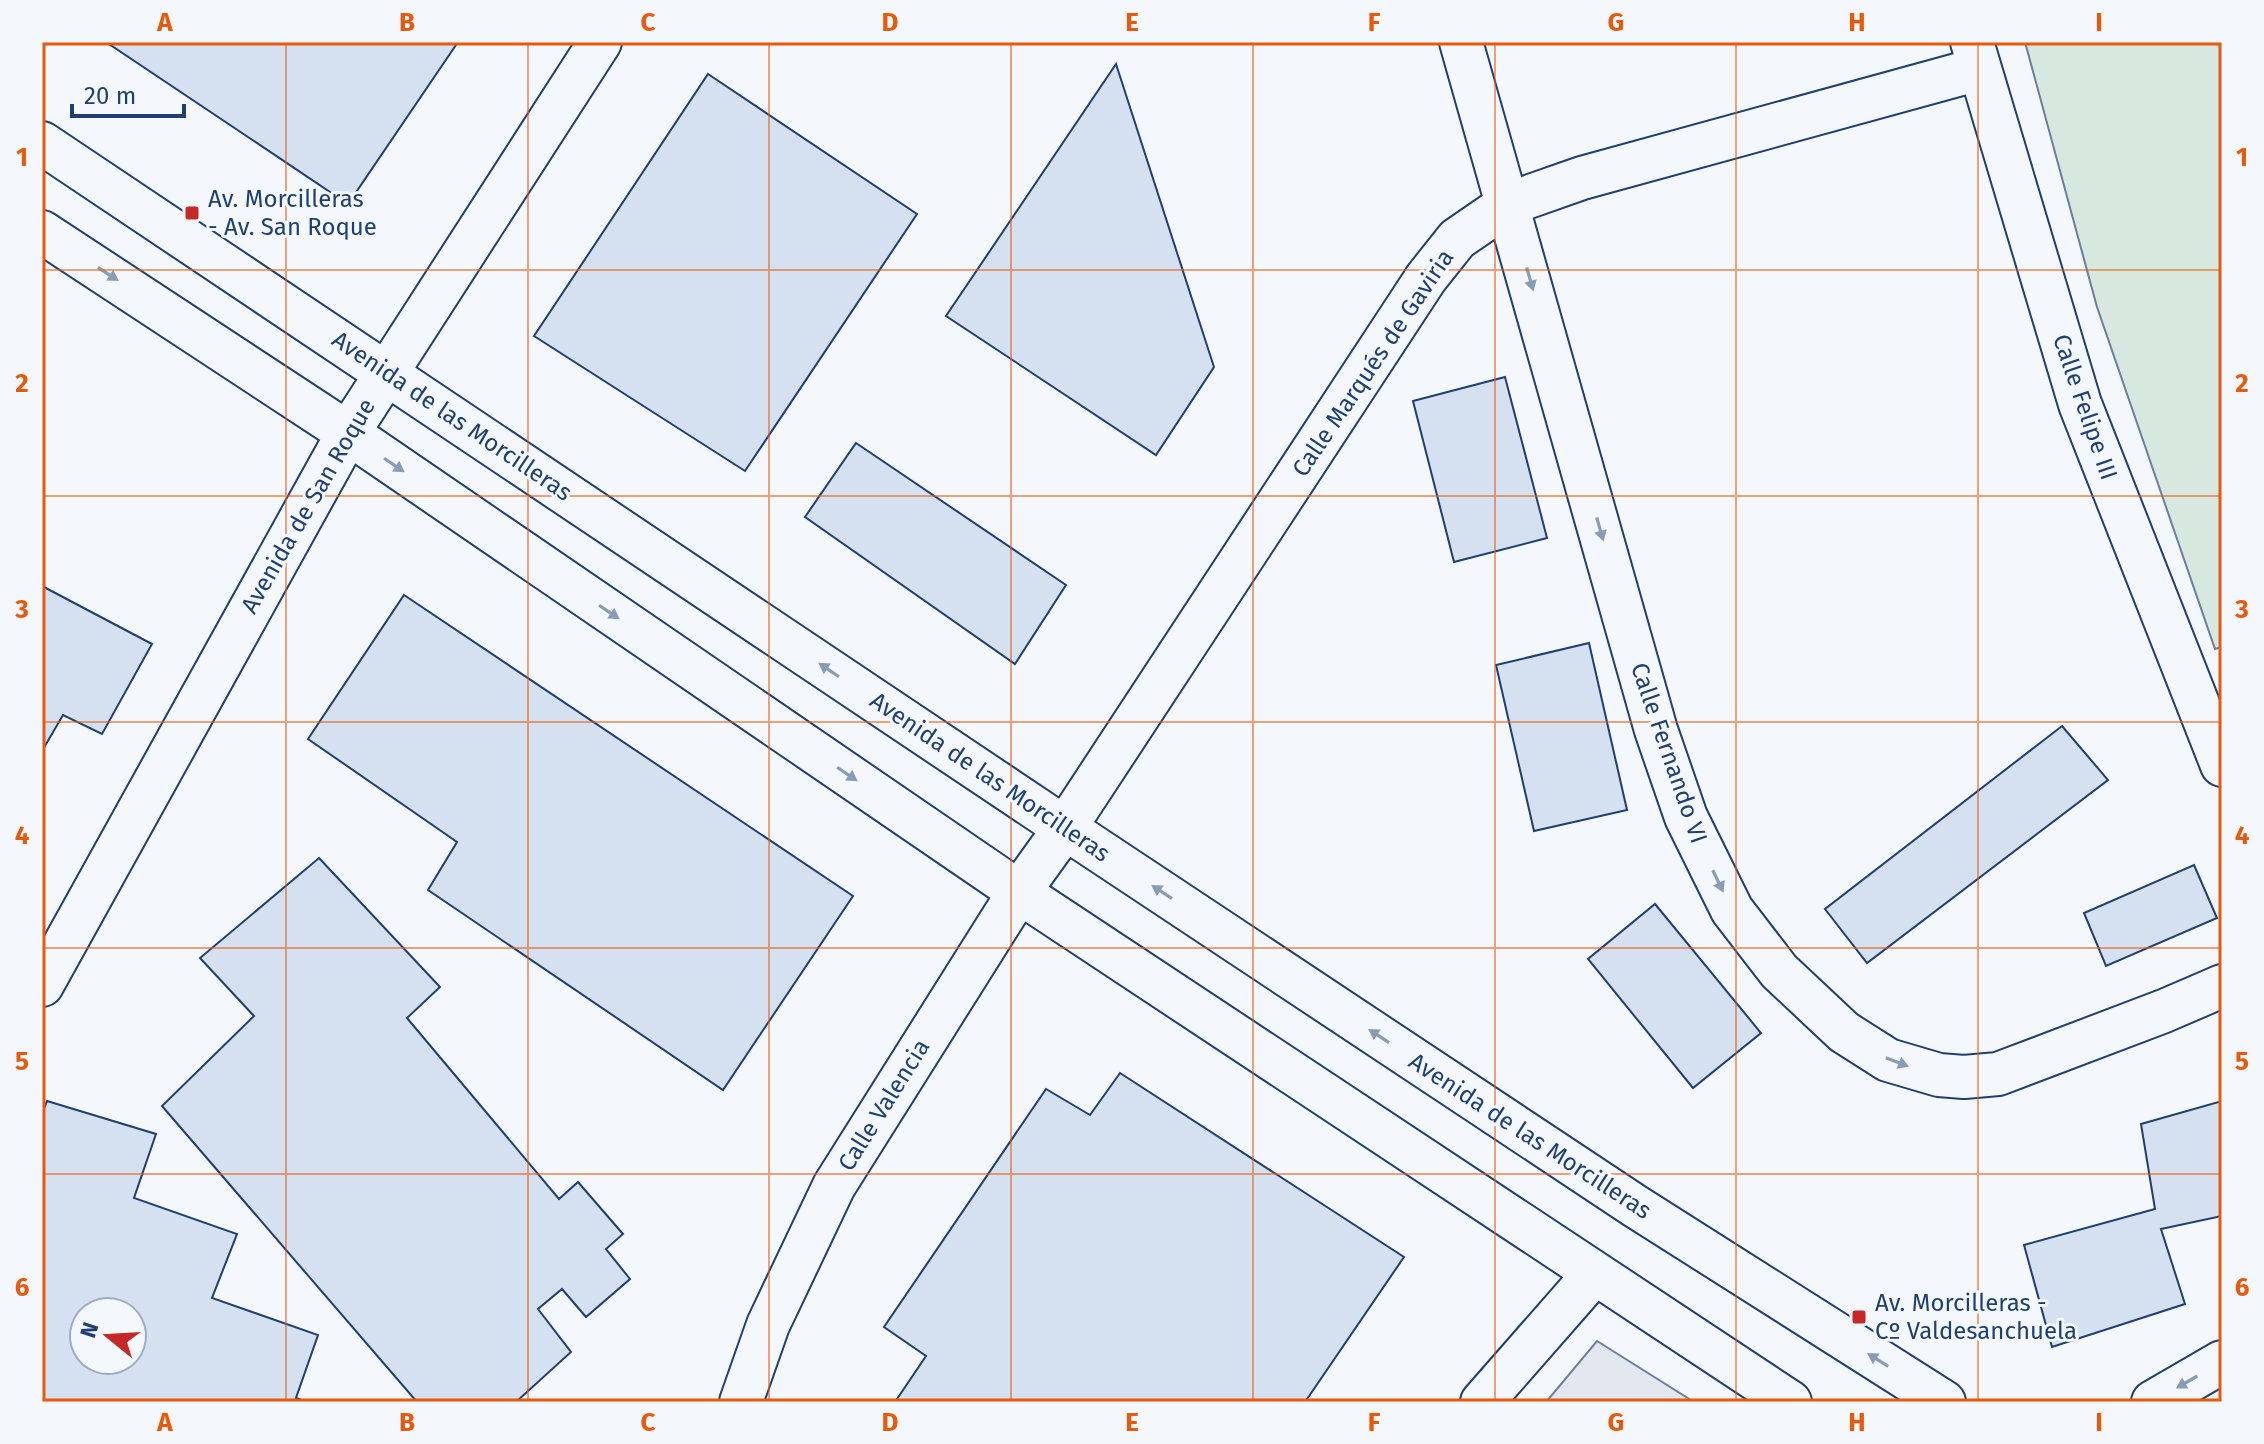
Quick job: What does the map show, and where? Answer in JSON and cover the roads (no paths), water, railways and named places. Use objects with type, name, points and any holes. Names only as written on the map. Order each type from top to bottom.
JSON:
[{"type":"street","name":"Avenida de San Roque","points":[[42,985],[348,433],[600,42]]},
{"type":"street","name":"Calle Fernando VI","points":[[1461,42],[1656,730],[1686,817],[1732,910],[1779,971],[1844,1032],[1888,1060],[1939,1075],[1964,1077],[1998,1074],[2222,986]]},
{"type":"street","name":"Calle Marqués de Gaviria","points":[[1065,828],[1426,278],[1457,239],[1508,204],[1976,55]]},
{"type":"street","name":"Calle Felipe III","points":[[1976,55],[2080,404],[2214,723],[2222,765]]},
{"type":"street","name":"Avenida de las Morcilleras","points":[[42,143],[1635,1206],[1944,1402]]},
{"type":"street","points":[[42,232],[348,433],[1019,892],[1790,1402]]},
{"type":"street","name":"Calle Valencia","points":[[741,1402],[768,1325],[834,1186],[1019,892],[1065,828]]},
{"type":"street","points":[[1482,1402],[1595,1273]]},
{"type":"street","points":[[2153,1402],[2222,1362]]},
{"type":"place","name":"Av. Morcilleras - Av. San Roque","points":[[192,213]]},
{"type":"place","name":"Av. Morcilleras - Cº Valdesanchuela","points":[[1859,1317]]}]
